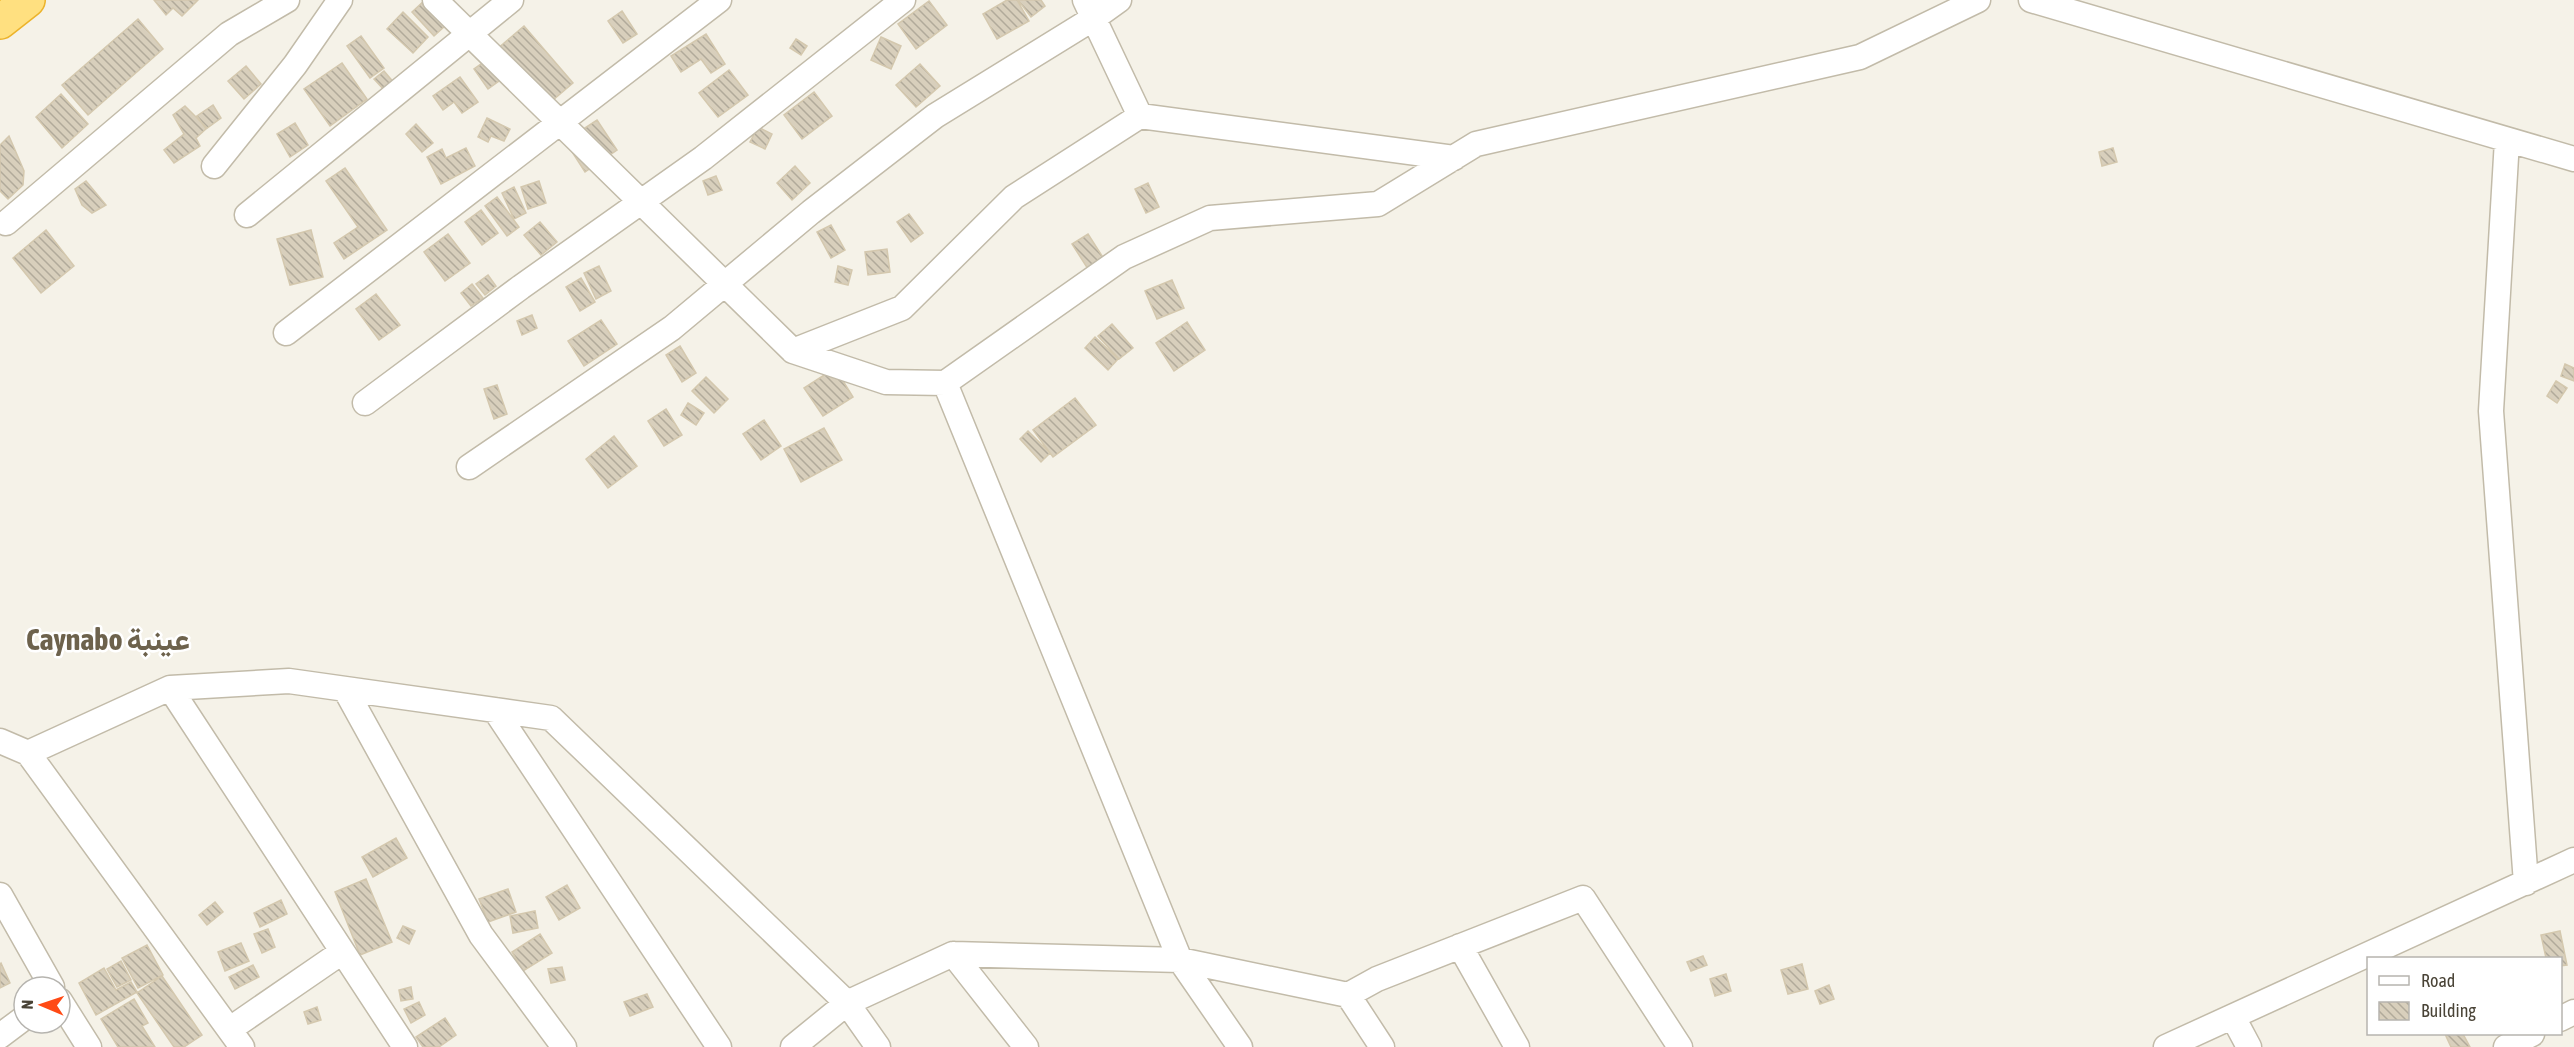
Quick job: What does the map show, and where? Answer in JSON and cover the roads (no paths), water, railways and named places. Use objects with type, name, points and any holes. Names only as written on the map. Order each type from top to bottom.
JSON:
[{"type":"highway","points":[[0,22],[28,0]]},
{"type":"street","points":[[6,223],[229,34],[287,0]]},
{"type":"street","points":[[214,166],[295,65],[340,0]]},
{"type":"street","points":[[435,0],[792,351],[886,382],[945,382],[1124,257],[1210,218],[1378,204],[1476,144],[1860,57],[1978,0]]},
{"type":"street","points":[[248,215],[511,0]]},
{"type":"street","points":[[286,333],[719,0]]},
{"type":"street","points":[[365,403],[703,158],[903,0]]},
{"type":"street","points":[[469,467],[672,328],[811,212],[935,116],[1089,9],[1119,0]]},
{"type":"street","points":[[2031,0],[2574,159]]},
{"type":"street","points":[[1089,9],[1140,116]]},
{"type":"street","points":[[792,351],[902,308],[1014,197],[1140,116],[1454,158]]},
{"type":"street","points":[[2507,140],[2491,411],[2526,883]]},
{"type":"street","points":[[945,382],[1180,960],[1240,1047]]},
{"type":"street","points":[[28,753],[170,688],[289,681],[551,718],[847,1003],[878,1047]]},
{"type":"street","points":[[170,688],[405,1047]]},
{"type":"street","points":[[345,689],[481,935],[564,1047]]},
{"type":"street","points":[[495,710],[719,1047]]},
{"type":"street","points":[[0,741],[28,753],[236,1038],[342,952]]},
{"type":"street","points":[[2166,1047],[2574,860]]},
{"type":"street","points":[[0,895],[45,975]]},
{"type":"street","points":[[793,1047],[847,1003],[953,954],[1180,960],[1348,995],[1377,979],[1583,898],[1680,1047]]},
{"type":"street","points":[[1460,946],[1517,1047]]},
{"type":"street","points":[[953,954],[1026,1047]]},
{"type":"street","points":[[1348,995],[1382,1047]]},
{"type":"street","points":[[2233,1017],[2249,1047]]},
{"type":"street","points":[[72,1020],[89,1047]]},
{"type":"street","points":[[2506,1047],[2530,1035]]},
{"type":"district","name":"Caynabo عينبة","points":[[108,640]]}]
